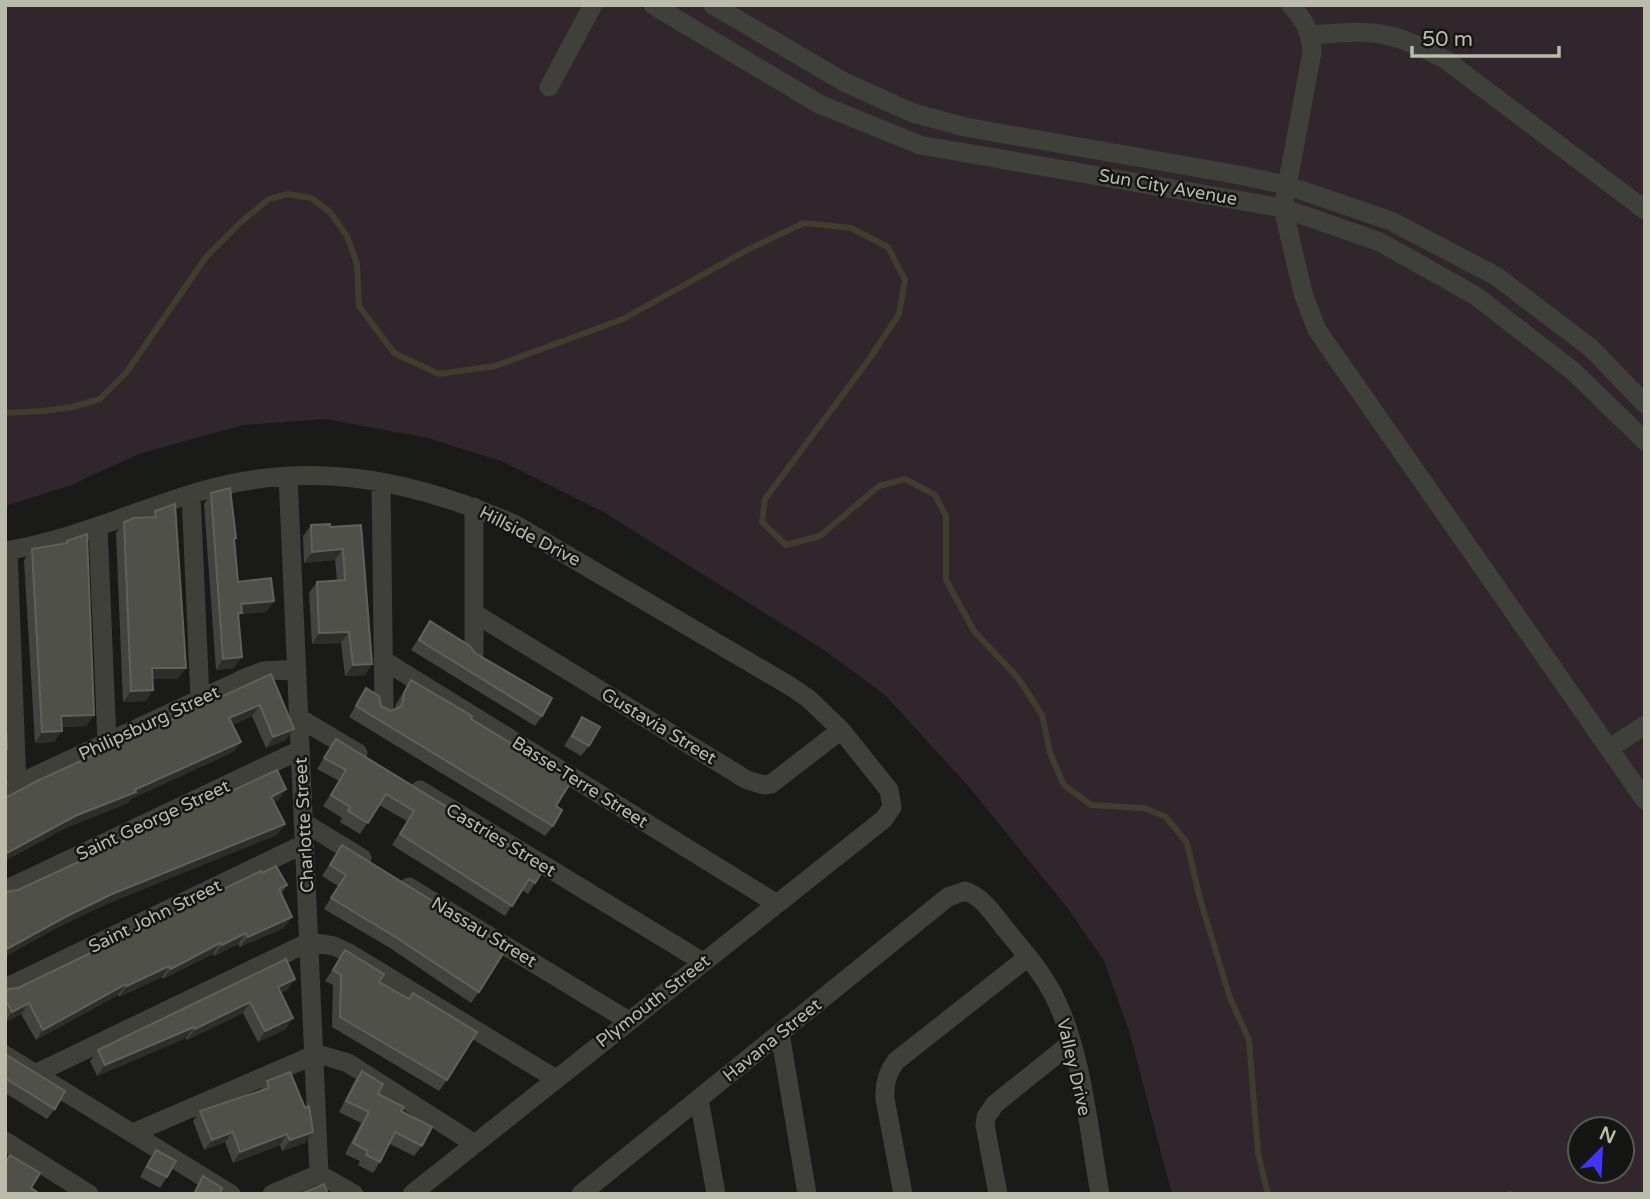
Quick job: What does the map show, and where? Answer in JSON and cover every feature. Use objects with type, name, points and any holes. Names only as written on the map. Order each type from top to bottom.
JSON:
[{"type":"street","points":[[549,87],[593,5]]},
{"type":"street","name":"Sun City Avenue","points":[[653,5],[819,104],[920,145],[1283,208],[1380,242],[1476,296],[1573,371],[1645,441]]},
{"type":"street","name":"Sun City Avenue","points":[[713,5],[844,82],[913,113],[965,127],[1286,185],[1391,221],[1496,276],[1591,348],[1645,404]]},
{"type":"street","points":[[1291,5],[1304,19],[1311,35],[1310,71],[1283,208],[1303,293],[1317,330],[1645,800]]},
{"type":"street","points":[[1311,35],[1361,31],[1383,33],[1422,47],[1446,60],[1645,209]]},
{"type":"street","name":"Hillside Drive","points":[[7,551],[98,526],[191,494],[236,483],[323,474],[414,488],[474,507],[514,524],[790,686],[818,707],[841,730],[889,790],[892,807]]},
{"type":"street","name":"Charlotte Street","points":[[288,476],[319,1174]]},
{"type":"street","points":[[381,482],[384,710]]},
{"type":"street","points":[[191,494],[200,699]]},
{"type":"street","points":[[474,507],[474,654]]},
{"type":"street","points":[[98,526],[107,742]]},
{"type":"street","points":[[7,551],[11,787]]},
{"type":"street","name":"Gustavia Street","points":[[474,613],[756,783],[771,784],[841,730]]},
{"type":"street","name":"Basse-Terre Street","points":[[383,660],[777,904]]},
{"type":"street","name":"Philipsburg Street","points":[[11,787],[264,671],[297,669]]},
{"type":"street","points":[[299,718],[370,761]]},
{"type":"street","points":[[1610,748],[1645,725]]},
{"type":"street","name":"Saint George Street","points":[[5,890],[300,750]]},
{"type":"street","name":"Castries Street","points":[[406,782],[704,962]]},
{"type":"street","name":"Plymouth Street","points":[[412,1194],[884,819],[892,807]]},
{"type":"street","points":[[303,822],[373,865]]},
{"type":"street","name":"Saint John Street","points":[[5,988],[304,844]]},
{"type":"street","name":"Nassau Street","points":[[396,879],[629,1021]]},
{"type":"street","name":"Valley Drive","points":[[965,891],[983,902],[1028,957],[1054,996],[1071,1043],[1100,1194]]},
{"type":"street","name":"Havana Street","points":[[581,1194],[602,1186],[699,1099],[780,1033],[948,897],[965,891]]},
{"type":"street","points":[[35,1074],[309,942],[334,946],[349,953],[556,1079]]},
{"type":"street","points":[[903,1194],[885,1099],[890,1069],[1028,957]]},
{"type":"street","points":[[780,1033],[807,1194]]},
{"type":"street","points":[[998,1194],[985,1131],[986,1117],[995,1104],[1071,1043]]},
{"type":"street","points":[[5,1055],[231,1194]]},
{"type":"street","points":[[133,1133],[314,1055],[348,1063],[475,1143]]},
{"type":"street","points":[[699,1099],[716,1194]]},
{"type":"street","points":[[5,1141],[89,1194]]},
{"type":"street","points":[[272,1194],[319,1174],[354,1194]]},
{"type":"shaded area","points":[[5,5],[1645,5],[1645,1194],[1172,1194],[1130,1034],[1104,961],[1066,906],[969,787],[885,695],[824,650],[605,513],[501,461],[428,438],[325,419],[243,425],[139,454],[71,485],[5,506]]},
{"type":"building","points":[[230,488],[238,582],[271,578],[274,601],[241,604],[242,613],[238,613],[242,657],[223,659],[211,493]]},
{"type":"building","points":[[175,504],[186,668],[152,668],[153,690],[131,691],[124,522],[134,518],[156,517],[155,511]]},
{"type":"building","points":[[330,524],[330,527],[361,525],[372,664],[353,665],[349,632],[319,633],[317,582],[345,580],[343,549],[312,552],[311,525]]},
{"type":"building","points":[[87,534],[94,715],[61,716],[62,731],[42,732],[32,549],[67,543]]},
{"type":"building","points":[[430,621],[470,646],[475,653],[552,698],[542,716],[419,640]]},
{"type":"building","points":[[271,674],[294,729],[273,737],[260,705],[229,718],[241,742],[134,790],[136,792],[75,816],[5,854],[5,798]]},
{"type":"building","points":[[411,680],[572,780],[556,806],[562,810],[553,826],[356,706],[366,688],[379,696],[381,706],[391,711],[402,706],[404,693]]},
{"type":"building","points":[[5,713],[7,749],[5,749]]},
{"type":"building","points":[[582,717],[600,727],[589,746],[572,736]]},
{"type":"building","points":[[336,739],[545,867],[535,883],[529,879],[512,906],[400,834],[414,811],[386,794],[368,823],[348,811],[350,807],[331,795],[346,770],[324,758]]},
{"type":"building","points":[[277,770],[286,789],[271,797],[285,824],[112,894],[5,950],[5,893],[18,890]]},
{"type":"building","points":[[342,845],[507,947],[479,992],[331,898],[346,875],[330,865]]},
{"type":"building","points":[[276,866],[287,885],[279,889],[292,917],[248,937],[246,933],[222,945],[220,943],[171,969],[169,966],[127,986],[126,984],[43,1030],[29,1003],[12,1012],[5,999],[5,990],[18,988]]},
{"type":"building","points":[[345,950],[384,974],[379,982],[409,999],[413,993],[477,1032],[447,1080],[340,1017],[341,975],[333,970]]},
{"type":"building","points":[[286,959],[295,979],[278,987],[293,1018],[265,1031],[250,1002],[195,1029],[194,1027],[105,1065],[98,1050]]},
{"type":"building","points":[[5,1054],[65,1091],[55,1109],[5,1078]]},
{"type":"building","points":[[362,1071],[383,1084],[378,1094],[404,1107],[401,1111],[432,1127],[422,1146],[395,1132],[380,1162],[366,1155],[368,1151],[353,1143],[369,1112],[346,1101]]},
{"type":"building","points":[[290,1072],[305,1108],[309,1106],[313,1132],[290,1140],[287,1134],[240,1152],[233,1132],[212,1140],[200,1111],[269,1088],[267,1081]]},
{"type":"building","points":[[156,1150],[176,1161],[167,1177],[147,1167]]},
{"type":"building","points":[[10,1155],[40,1173],[31,1188],[40,1194],[5,1192],[5,1163]]},
{"type":"building","points":[[203,1176],[222,1188],[219,1194],[194,1194]]},
{"type":"building","points":[[324,1184],[328,1194],[300,1194]]},
{"type":"waterway","points":[[5,413],[72,407],[100,399],[126,373],[206,257],[269,199],[288,194],[311,198],[330,212],[347,236],[357,264],[359,306],[394,353],[439,374],[495,366],[623,319],[749,249],[804,223],[851,228],[888,247],[905,280],[899,314],[870,358],[765,499],[762,522],[786,545],[820,536],[879,486],[905,479],[935,495],[946,516],[946,580],[974,631],[1018,678],[1042,715],[1050,753],[1064,785],[1091,805],[1144,808],[1166,817],[1187,843],[1200,899],[1230,998],[1249,1040],[1258,1153],[1268,1194]]}]
